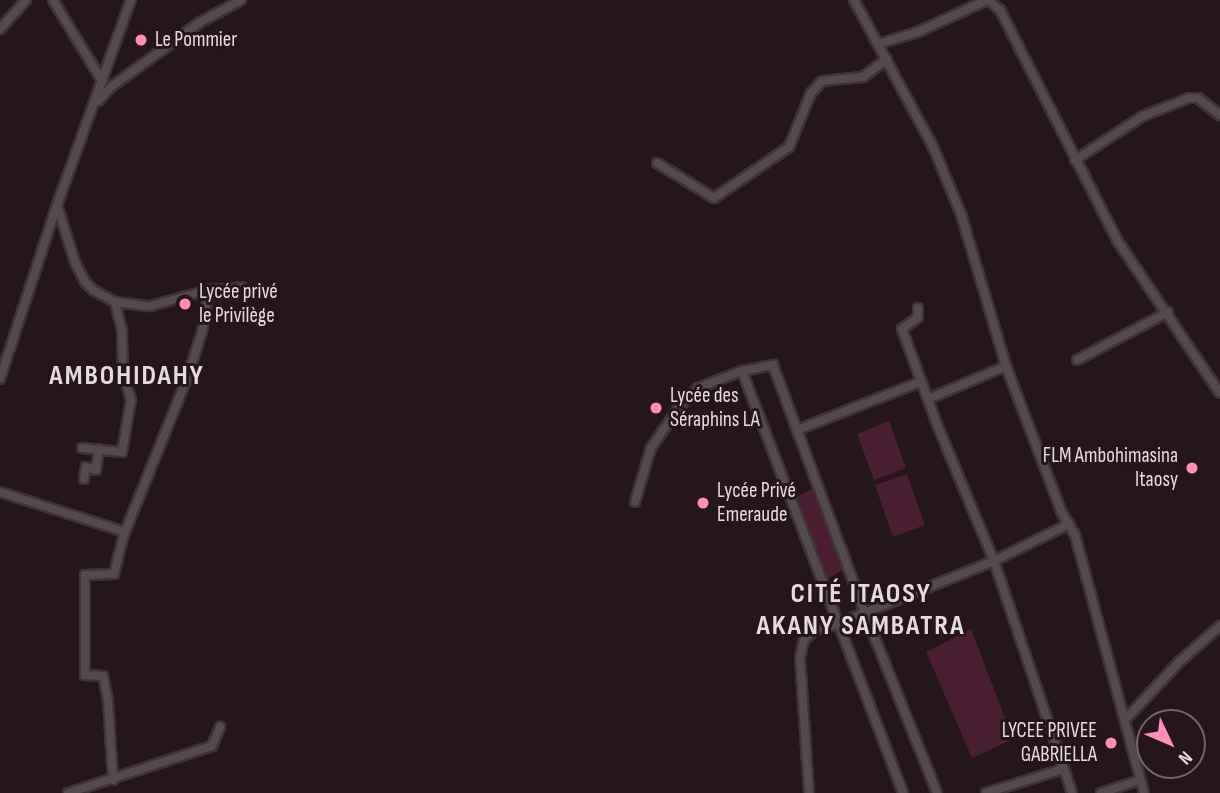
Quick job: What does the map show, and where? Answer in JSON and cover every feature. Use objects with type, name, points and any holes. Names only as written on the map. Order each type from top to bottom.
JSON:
[{"type":"street","points":[[0,29],[26,0]]},
{"type":"street","points":[[53,0],[102,81]]},
{"type":"street","points":[[0,379],[57,205],[131,0]]},
{"type":"street","points":[[96,103],[111,88],[199,23],[241,0]]},
{"type":"street","points":[[855,0],[933,147],[961,215],[1006,366],[1061,512],[1075,535],[1102,627],[1144,793]]},
{"type":"street","points":[[878,44],[918,32],[988,0],[1000,9],[1117,240],[1220,393]]},
{"type":"street","points":[[657,163],[714,198],[789,147],[811,93],[822,81],[863,77],[887,59]]},
{"type":"street","points":[[1075,160],[1143,116],[1189,97],[1198,97],[1220,115]]},
{"type":"street","points":[[57,205],[69,248],[85,282],[116,302],[150,306],[209,290],[242,287]]},
{"type":"street","points":[[105,793],[110,727],[103,676],[85,675],[85,575],[114,574],[125,532],[186,381],[202,332],[209,290]]},
{"type":"street","points":[[82,448],[122,452],[131,400],[123,374],[122,331],[116,302]]},
{"type":"street","points":[[918,308],[918,317],[902,329],[920,382],[994,561],[1072,793]]},
{"type":"street","points":[[1077,360],[1168,312]]},
{"type":"street","points":[[635,502],[651,448],[680,406],[698,387],[742,371],[772,365],[864,611],[937,793]]},
{"type":"street","points":[[928,399],[965,386],[1006,366]]},
{"type":"street","points":[[742,371],[903,793]]},
{"type":"street","points":[[123,374],[186,381]]},
{"type":"street","points":[[797,430],[920,382]]},
{"type":"street","points":[[84,479],[86,467],[96,470],[99,449]]},
{"type":"street","points":[[0,492],[125,532]]},
{"type":"street","points":[[809,793],[800,649],[815,629],[837,624],[994,561],[1069,524]]},
{"type":"street","points":[[1125,720],[1179,662],[1220,626]]},
{"type":"street","points":[[68,793],[212,746],[220,727]]},
{"type":"street","points":[[986,793],[1063,769]]},
{"type":"street","points":[[1101,793],[1140,780]]},
{"type":"shaded area","points":[[889,421],[906,468],[874,480],[857,434]]},
{"type":"shaded area","points":[[907,474],[925,525],[893,537],[875,485]]},
{"type":"shaded area","points":[[814,488],[846,568],[823,582],[792,499]]},
{"type":"shaded area","points":[[971,629],[1013,739],[972,758],[926,652]]},
{"type":"place","name":"Le Pommier","points":[[141,40]]},
{"type":"place","name":"Lycée privé le Privilège","points":[[185,304]]},
{"type":"place","name":"Lycée des Séraphins LA","points":[[656,408]]},
{"type":"place","name":"FLM Ambohimasina Itaosy","points":[[1192,468]]},
{"type":"place","name":"Lycée Privé Emeraude","points":[[703,503]]},
{"type":"place","name":"LYCEE PRIVEE GABRIELLA","points":[[1111,743]]},
{"type":"district","name":"AMBOHIDAHY","points":[[127,376]]},
{"type":"district","name":"CITÉ ITAOSY AKANY SAMBATRA","points":[[861,610]]}]
